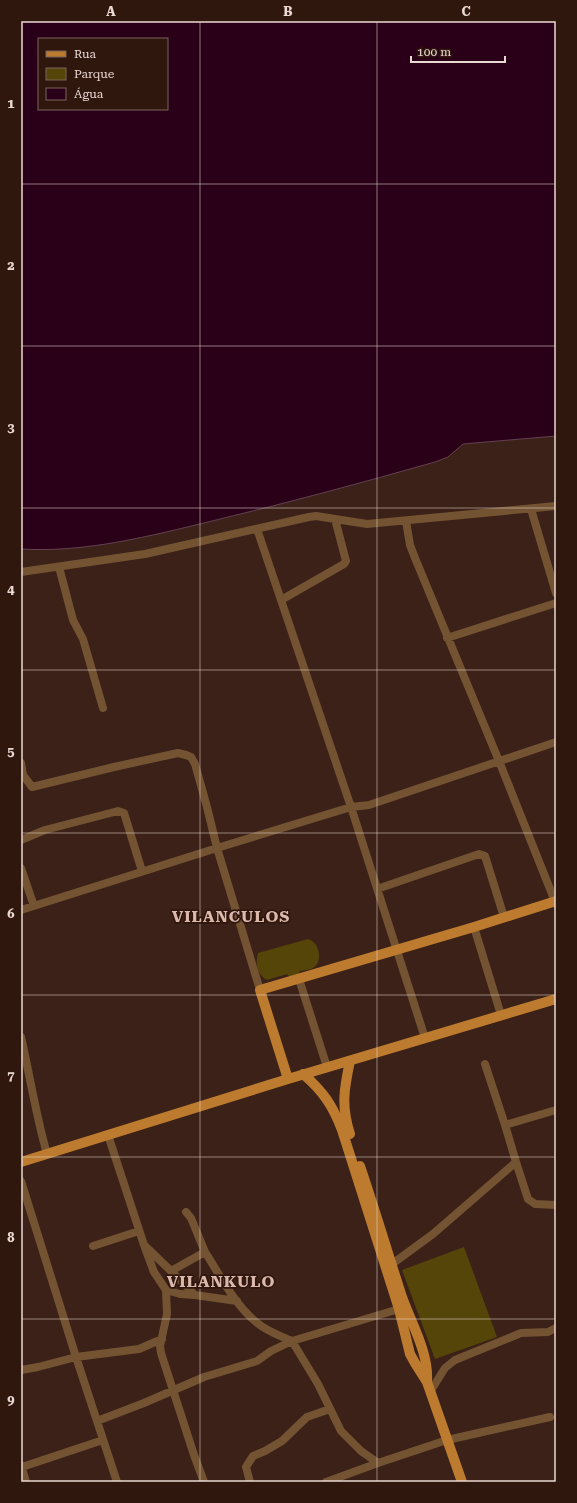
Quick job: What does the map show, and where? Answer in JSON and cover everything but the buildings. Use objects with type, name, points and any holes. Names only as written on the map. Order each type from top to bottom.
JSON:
[{"type":"main road","points":[[288,1079],[260,990],[556,902]]},
{"type":"main road","points":[[21,1162],[303,1074],[556,999]]},
{"type":"main road","points":[[350,1061],[343,1100],[346,1122],[402,1298],[421,1345],[428,1374],[429,1387]]},
{"type":"main road","points":[[303,1074],[330,1102],[335,1113],[399,1309],[409,1348],[414,1362],[429,1387],[462,1482]]},
{"type":"main road","points":[[409,1348],[421,1345]]},
{"type":"main road","points":[[414,1362],[425,1359]]},
{"type":"street","points":[[21,572],[145,554],[316,516],[367,524],[556,506]]},
{"type":"street","points":[[531,509],[556,593]]},
{"type":"street","points":[[281,600],[344,564],[346,560],[335,519]]},
{"type":"street","points":[[406,521],[410,545],[415,558],[556,902]]},
{"type":"street","points":[[258,529],[351,807],[376,889],[425,1038]]},
{"type":"street","points":[[59,567],[73,620],[83,639],[103,708]]},
{"type":"street","points":[[447,638],[556,604]]},
{"type":"street","points":[[21,910],[351,807],[369,805],[556,742]]},
{"type":"street","points":[[21,763],[23,775],[32,787],[178,753],[191,757],[195,764],[208,807],[217,848],[260,990]]},
{"type":"street","points":[[21,840],[45,830],[118,811],[124,813],[142,871]]},
{"type":"street","points":[[376,889],[482,854],[485,856],[504,917]]},
{"type":"street","points":[[21,868],[34,906]]},
{"type":"street","points":[[474,927],[501,1015]]},
{"type":"street","points":[[299,979],[327,1067]]},
{"type":"street","points":[[21,1037],[32,1085],[38,1123],[47,1154]]},
{"type":"street","points":[[485,1064],[528,1199],[534,1204],[556,1205]]},
{"type":"street","points":[[505,1125],[556,1110]]},
{"type":"street","points":[[108,1135],[154,1272],[166,1290],[167,1314],[160,1353],[204,1482]]},
{"type":"street","points":[[392,1264],[433,1234],[516,1162]]},
{"type":"street","points":[[21,1181],[117,1482]]},
{"type":"street","points":[[186,1212],[191,1218],[205,1252],[237,1301],[255,1322],[292,1341],[318,1384],[341,1431],[361,1451],[378,1463]]},
{"type":"street","points":[[93,1246],[139,1231]]},
{"type":"street","points":[[144,1245],[195,1295]]},
{"type":"street","points":[[171,1271],[205,1252]]},
{"type":"street","points":[[166,1290],[180,1294],[237,1301]]},
{"type":"street","points":[[97,1422],[204,1378],[257,1360],[271,1351],[292,1341],[399,1309]]},
{"type":"street","points":[[429,1387],[445,1368],[455,1360],[525,1332],[548,1332],[556,1328]]},
{"type":"street","points":[[139,1349],[162,1339]]},
{"type":"street","points":[[21,1370],[38,1367],[76,1356],[139,1349],[160,1353]]},
{"type":"street","points":[[250,1482],[246,1466],[253,1456],[282,1441],[307,1417],[330,1409]]},
{"type":"street","points":[[326,1482],[447,1440],[550,1417]]},
{"type":"street","points":[[26,1482],[21,1466],[104,1440]]},
{"type":"green space","points":[[308,939],[314,943],[318,951],[319,961],[316,966],[300,971],[299,974],[290,977],[287,974],[267,980],[261,975],[257,965],[258,953]]},
{"type":"green space","points":[[464,1247],[497,1337],[435,1359],[402,1270]]},
{"type":"water","points":[[21,21],[556,21],[556,436],[463,444],[448,457],[435,462],[268,507],[141,538],[93,546],[45,550],[21,549]]},
{"type":"district","name":"VILANCULOS","points":[[231,916]]},
{"type":"district","name":"VILANKULO","points":[[221,1281]]}]
